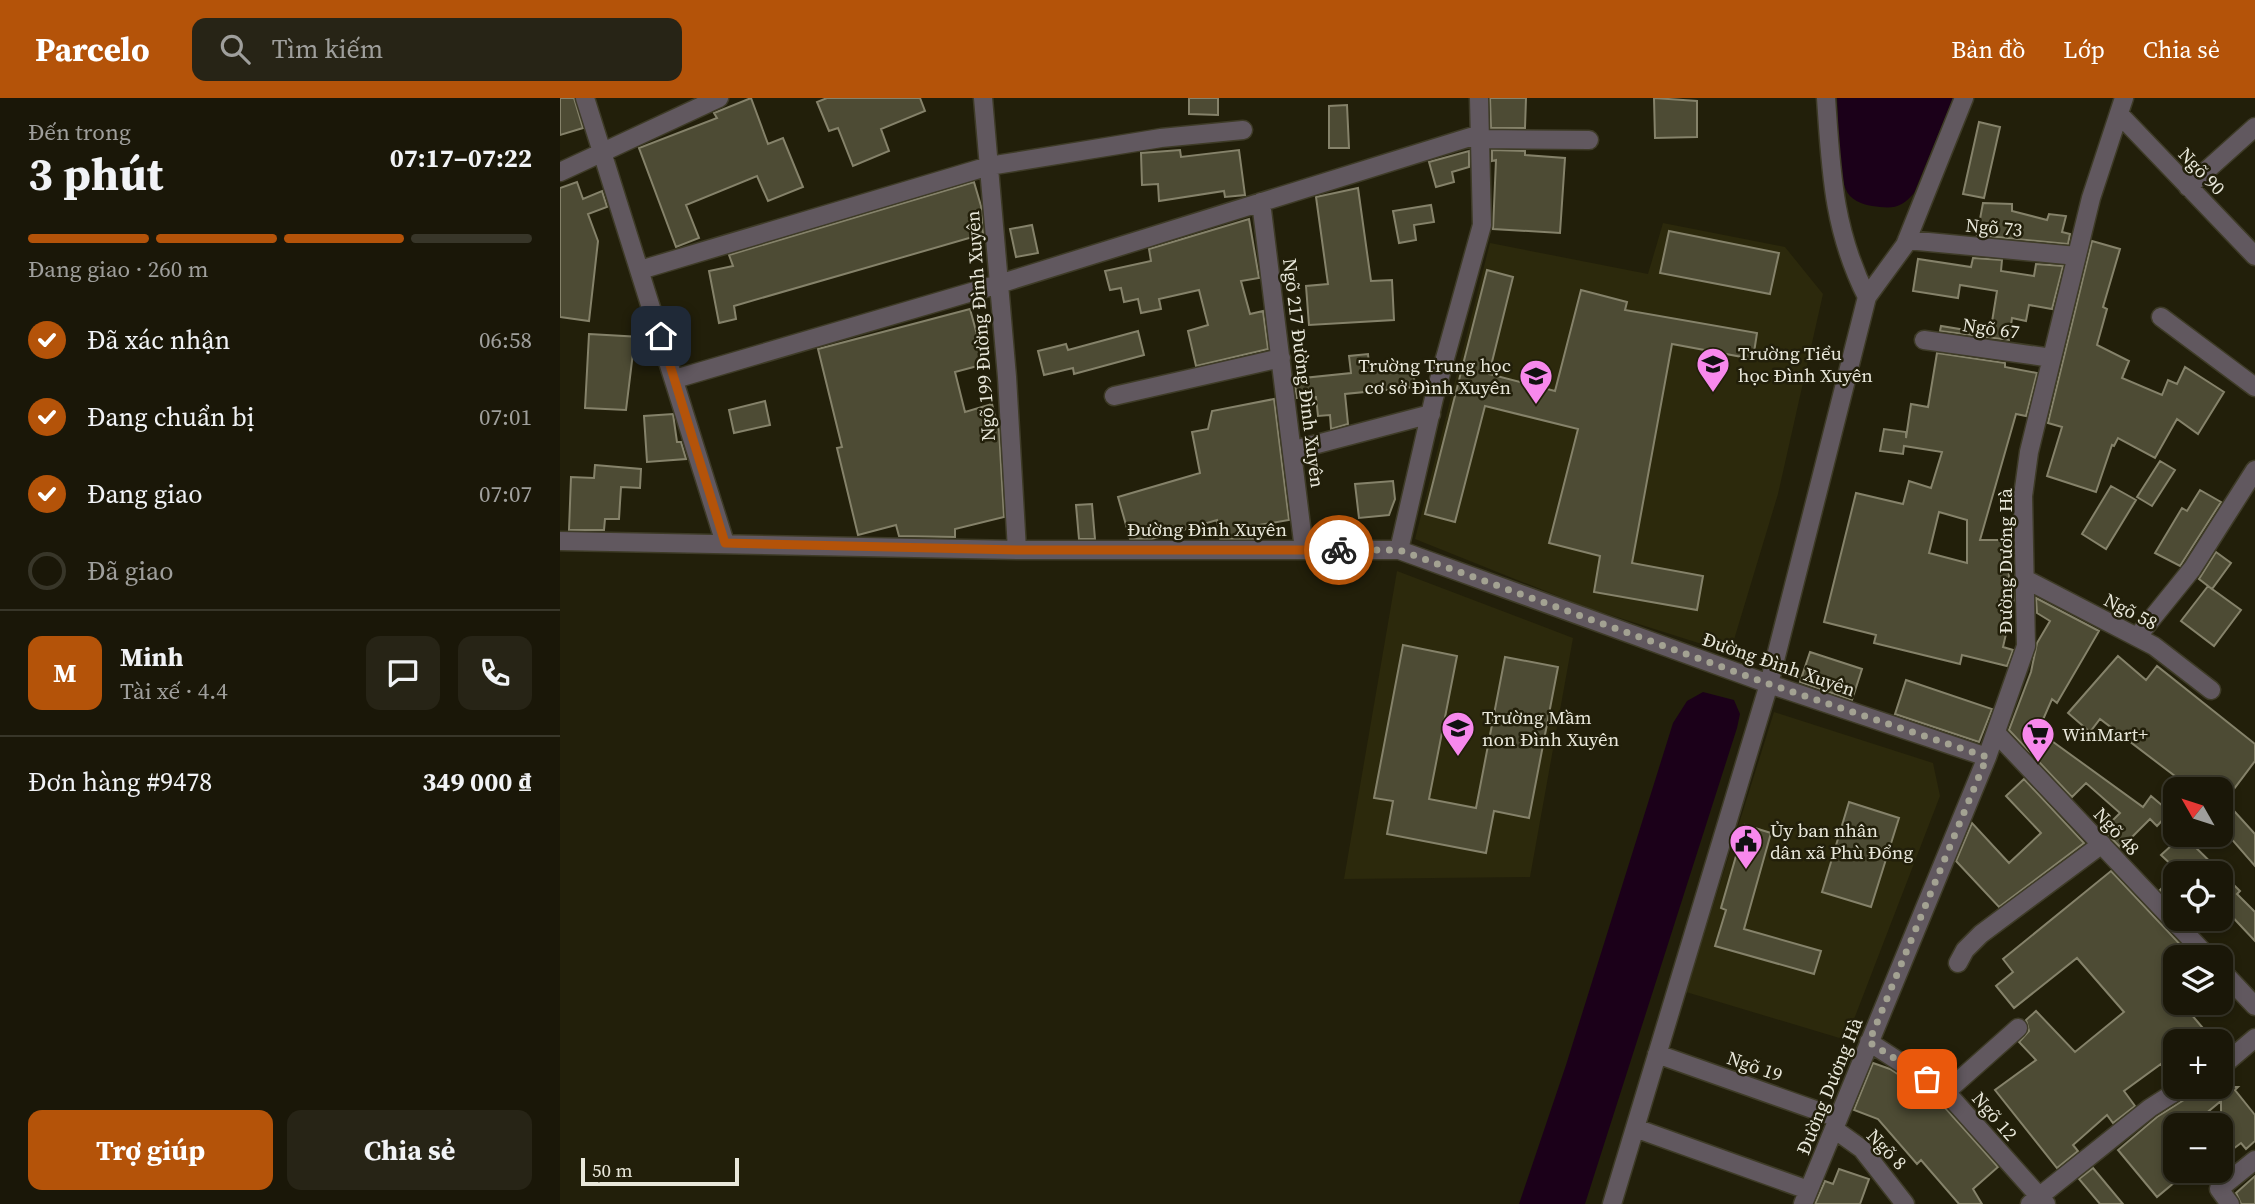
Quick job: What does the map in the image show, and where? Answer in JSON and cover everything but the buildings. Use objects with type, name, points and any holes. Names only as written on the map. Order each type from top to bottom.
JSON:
[{"type":"street","points":[[585,98],[725,543]]},
{"type":"street","points":[[560,172],[719,98]]},
{"type":"street","name":"Ngõ 199 Đường Đình Xuyên","points":[[983,98],[1017,550]]},
{"type":"street","points":[[1399,550],[1431,414],[1482,225],[1479,98]]},
{"type":"street","points":[[1826,98],[1834,202],[1839,230],[1850,265],[1867,297]]},
{"type":"street","points":[[1615,1203],[1657,1054],[1769,684],[1867,297],[1887,274],[1907,240],[1964,98]]},
{"type":"street","name":"Ngõ 90","points":[[2122,106],[2188,187],[2255,256]]},
{"type":"street","name":"Đường Dương Hà","points":[[1806,1197],[1987,757],[2026,646],[2023,496],[2029,452],[2091,198],[2122,106]]},
{"type":"street","points":[[2188,187],[2255,127]]},
{"type":"street","points":[[640,270],[989,166],[1161,138],[1243,130]]},
{"type":"street","points":[[675,379],[999,284],[1480,136],[1589,140]]},
{"type":"street","name":"Ngõ 217 Đường Đình Xuyên","points":[[1261,202],[1304,550]]},
{"type":"street","name":"Ngõ 73","points":[[1907,240],[2077,256]]},
{"type":"street","points":[[2161,317],[2255,387]]},
{"type":"street","name":"Ngõ 67","points":[[1924,340],[2052,358]]},
{"type":"street","points":[[1114,397],[1281,358]]},
{"type":"street","points":[[1303,448],[1431,414]]},
{"type":"street","points":[[2137,637],[2192,569],[2255,470]]},
{"type":"street","name":"Đường Đình Xuyên","points":[[560,541],[1017,550],[1399,550],[1769,684],[1987,757]]},
{"type":"street","name":"Ngõ 58","points":[[2025,579],[2154,646],[2211,690]]},
{"type":"street","name":"Ngõ 48","points":[[1996,733],[2197,945]]},
{"type":"street","points":[[1958,962],[1965,950],[1981,934],[2102,844]]},
{"type":"street","points":[[2233,983],[2255,1006]]},
{"type":"street","points":[[1946,1092],[2018,1028]]},
{"type":"street","points":[[2233,1057],[2255,1038]]},
{"type":"street","name":"Ngõ 12","points":[[1869,1042],[1946,1092],[2037,1201]]},
{"type":"street","name":"Ngõ 19","points":[[1657,1054],[1836,1124]]},
{"type":"street","points":[[2037,1201],[2164,1099]]},
{"type":"street","name":"Ngõ 8","points":[[1836,1124],[1862,1149],[1905,1204]]},
{"type":"street","points":[[1635,1129],[1806,1197]]},
{"type":"street","points":[[2230,1204],[2219,1189],[2255,1160]]},
{"type":"shaded area","points":[[1837,98],[1953,98],[1914,193],[1903,203],[1895,207],[1876,207],[1860,203],[1850,196],[1840,164]]},
{"type":"shaded area","points":[[1663,223],[1785,247],[1823,294],[1778,494],[1730,653],[1585,607],[1415,539],[1490,243],[1648,274]]},
{"type":"shaded area","name":"Trường Mầm non Đình Xuyên","points":[[1397,571],[1573,638],[1530,877],[1344,879]]},
{"type":"shaded area","points":[[1703,692],[1734,700],[1740,714],[1737,728],[1585,1204],[1519,1204],[1566,1065],[1673,723],[1687,701]]},
{"type":"shaded area","points":[[1774,712],[1933,763],[1940,796],[1846,1040],[1686,992]]},
{"type":"way so far","points":[[1339,550],[1399,550],[1769,684],[1987,757],[1869,1042],[1927,1079]]},
{"type":"place","name":"Trường Tiểu học Đình Xuyên","points":[[1713,394]]},
{"type":"place","name":"Trường Trung học cơ sở Đình Xuyên","points":[[1536,406]]},
{"type":"place","name":"Trường Mầm non Đình Xuyên","points":[[1458,758]]},
{"type":"place","name":"WinMart+","points":[[2038,764]]},
{"type":"place","name":"Ủy ban nhân dân xã Phù Đổng","points":[[1746,871]]},
{"type":"route","points":[[661,336],[725,543],[1017,550],[1339,550]]}]
